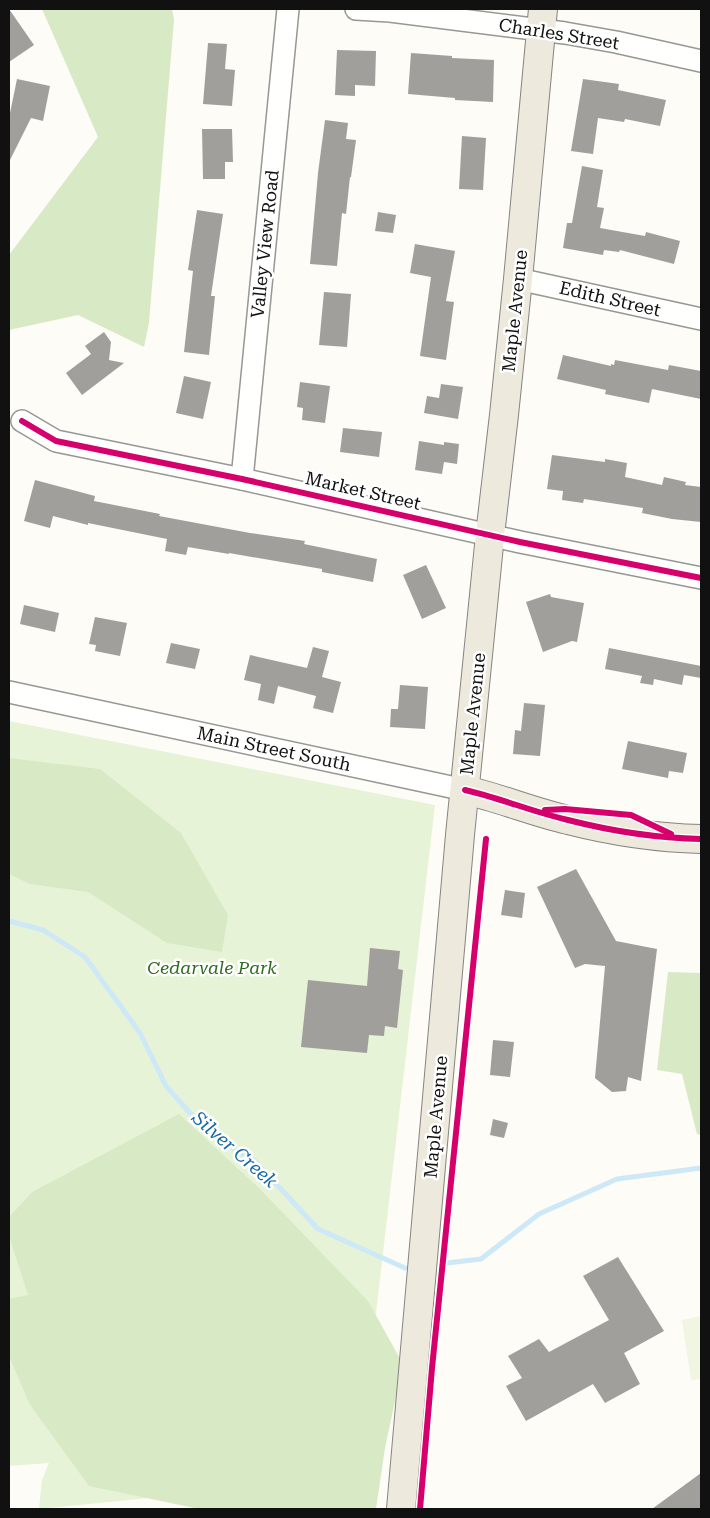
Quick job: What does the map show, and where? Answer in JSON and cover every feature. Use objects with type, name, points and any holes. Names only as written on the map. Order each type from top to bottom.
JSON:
[{"type":"main road","name":"Maple Avenue","points":[[401,1509],[465,790],[518,279],[542,20]]},
{"type":"main road","name":"Main Street South","points":[[465,790],[492,796],[537,811],[565,809],[631,816],[692,839]]},
{"type":"street","name":"Valley View Road","points":[[242,479],[288,9]]},
{"type":"street","name":"Charles Street","points":[[356,9],[542,20],[565,33],[701,61]]},
{"type":"street","name":"Edith Street","points":[[518,279],[701,319]]},
{"type":"street","name":"Market Street","points":[[22,421],[56,441],[242,479],[490,535],[701,578]]},
{"type":"street","name":"Main Street South","points":[[9,692],[465,790]]},
{"type":"green space","points":[[42,9],[172,9],[174,20],[149,323],[144,347],[78,315],[9,330],[9,255],[98,137]]},
{"type":"green space","name":"Cedarvale Park","points":[[9,721],[435,805],[357,1477],[39,1509],[42,1480],[49,1463],[9,1466]]},
{"type":"green space","points":[[9,758],[100,769],[181,833],[228,915],[222,952],[167,943],[88,892],[30,884],[9,874]]},
{"type":"green space","points":[[668,972],[701,973],[701,1135],[697,1134],[682,1074],[657,1070]]},
{"type":"green space","points":[[179,1114],[258,1187],[368,1301],[403,1364],[385,1448],[376,1509],[199,1509],[89,1486],[30,1405],[9,1356],[9,1299],[28,1295],[9,1236],[9,1217],[32,1192]]},
{"type":"green space","points":[[701,1316],[701,1379],[691,1380],[682,1320]]},
{"type":"building","points":[[9,9],[34,45],[9,62]]},
{"type":"building","points":[[208,43],[227,44],[225,69],[235,70],[232,106],[203,104]]},
{"type":"building","points":[[337,50],[376,51],[375,86],[355,85],[355,96],[335,95]]},
{"type":"building","points":[[411,53],[452,56],[452,58],[494,60],[493,102],[455,100],[455,98],[408,94]]},
{"type":"building","points":[[17,79],[50,86],[43,121],[31,118],[9,162],[9,118]]},
{"type":"building","points":[[583,79],[619,84],[618,90],[666,100],[660,126],[625,119],[624,122],[598,118],[593,154],[571,151]]},
{"type":"building","points":[[325,120],[348,123],[346,139],[356,140],[346,214],[342,213],[337,266],[310,264]]},
{"type":"building","points":[[202,129],[232,129],[233,162],[225,162],[225,179],[203,179]]},
{"type":"building","points":[[462,136],[486,138],[483,190],[459,189]]},
{"type":"building","points":[[582,166],[603,170],[597,207],[604,208],[600,228],[645,236],[646,232],[680,241],[674,264],[620,250],[619,252],[604,250],[603,255],[563,248],[567,223],[572,223]]},
{"type":"building","points":[[197,210],[223,214],[211,296],[215,296],[209,355],[184,352],[193,271],[188,270]]},
{"type":"building","points":[[378,212],[396,215],[393,233],[375,231]]},
{"type":"building","points":[[415,244],[455,251],[446,301],[454,302],[446,360],[420,356],[431,277],[410,273]]},
{"type":"building","points":[[324,292],[351,294],[347,347],[319,345]]},
{"type":"building","points":[[104,332],[111,342],[109,360],[124,363],[82,395],[66,373],[91,354],[85,346]]},
{"type":"building","points":[[563,355],[611,366],[611,364],[614,365],[615,360],[668,370],[669,365],[701,371],[701,399],[652,389],[649,403],[605,394],[606,390],[557,379]]},
{"type":"building","points":[[184,376],[211,382],[203,419],[176,413]]},
{"type":"building","points":[[300,382],[330,386],[325,423],[302,420],[303,408],[297,407]]},
{"type":"building","points":[[441,384],[463,387],[458,419],[424,413],[427,396],[439,398]]},
{"type":"building","points":[[343,428],[382,432],[379,457],[340,452]]},
{"type":"building","points":[[419,441],[444,445],[444,442],[459,444],[457,464],[444,462],[442,474],[415,470]]},
{"type":"building","points":[[552,455],[605,462],[605,459],[627,463],[625,477],[662,485],[664,477],[686,482],[685,485],[701,487],[701,522],[642,513],[643,508],[584,499],[583,503],[562,500],[563,491],[547,489]]},
{"type":"building","points":[[35,480],[95,496],[94,501],[160,514],[159,516],[305,541],[304,544],[377,559],[373,582],[322,572],[322,569],[229,553],[188,547],[186,555],[165,551],[167,539],[88,523],[88,525],[53,516],[50,528],[24,521]]},
{"type":"building","points":[[426,565],[446,608],[422,619],[403,575]]},
{"type":"building","points":[[550,594],[551,597],[584,603],[577,642],[572,641],[543,652],[526,602]]},
{"type":"building","points":[[24,605],[59,613],[55,632],[20,624]]},
{"type":"building","points":[[95,617],[127,623],[120,656],[95,651],[96,645],[89,644]]},
{"type":"building","points":[[171,643],[200,649],[195,669],[166,663]]},
{"type":"building","points":[[313,647],[329,651],[322,677],[341,682],[333,713],[313,708],[316,696],[278,686],[274,704],[258,700],[261,684],[244,680],[250,655],[307,668]]},
{"type":"building","points":[[609,648],[701,666],[701,678],[684,675],[682,685],[654,679],[653,685],[640,683],[642,676],[605,669]]},
{"type":"building","points":[[400,685],[428,687],[425,729],[390,727],[391,709],[398,709]]},
{"type":"building","points":[[524,703],[545,705],[540,756],[513,754],[515,730],[521,731]]},
{"type":"building","points":[[628,741],[687,753],[683,773],[669,771],[668,778],[622,769]]},
{"type":"building","points":[[576,869],[616,941],[657,949],[641,1081],[628,1077],[626,1091],[612,1092],[595,1078],[605,966],[585,964],[575,968],[537,887]]},
{"type":"building","points":[[505,890],[525,893],[522,918],[501,915]]},
{"type":"building","points":[[370,948],[400,951],[398,969],[403,970],[397,1028],[385,1026],[384,1036],[369,1035],[367,1053],[301,1047],[308,980],[367,986]]},
{"type":"building","points":[[493,1040],[514,1042],[510,1077],[490,1075]]},
{"type":"building","points":[[493,1119],[508,1123],[504,1138],[490,1135]]},
{"type":"building","points":[[618,1257],[664,1331],[624,1353],[640,1384],[605,1403],[593,1384],[526,1421],[506,1386],[522,1378],[508,1356],[539,1339],[549,1352],[609,1320],[583,1276]]},
{"type":"building","points":[[701,1473],[701,1509],[652,1509]]},
{"type":"waterway","name":"Silver Creek","points":[[9,921],[43,930],[85,957],[140,1033],[166,1086],[190,1113],[218,1139],[255,1161],[318,1229],[405,1268]]},
{"type":"waterway","name":"Silver Creek","points":[[447,1263],[481,1259],[539,1214],[617,1179],[701,1168]]},
{"type":"cycle path","points":[[22,421],[56,441],[242,479],[520,542],[701,578]]},
{"type":"cycle path","points":[[465,790],[555,817],[601,827],[634,833],[701,839]]},
{"type":"cycle path","points":[[545,810],[565,809],[631,815],[671,834]]},
{"type":"cycle path","points":[[420,1509],[432,1368],[486,839]]}]
